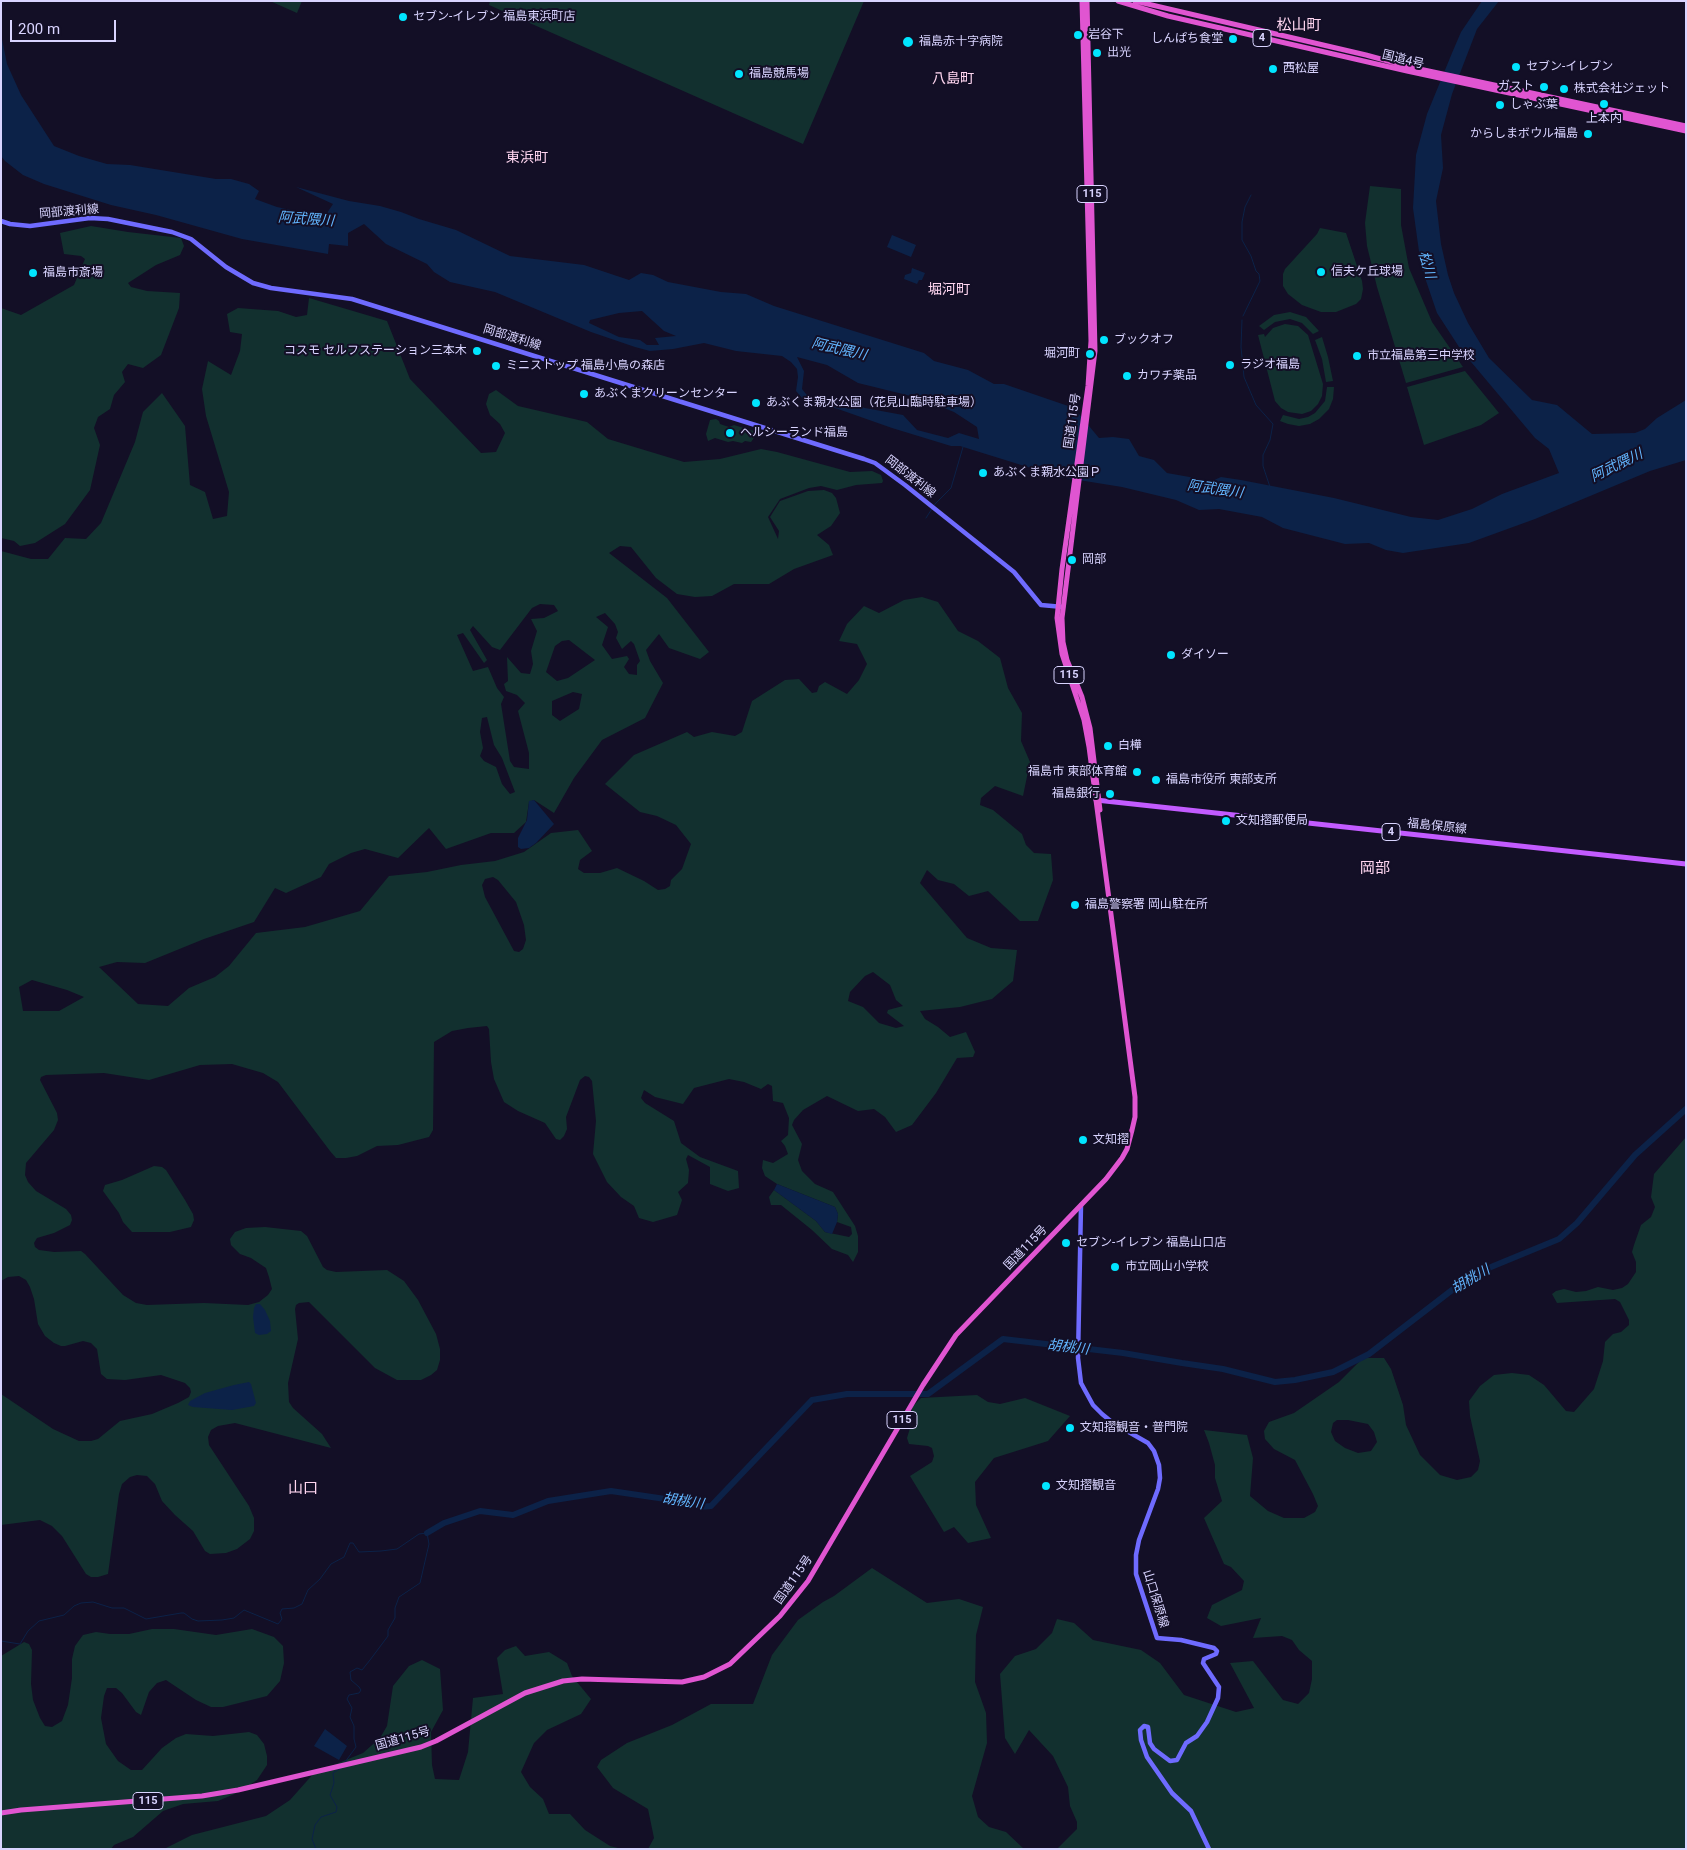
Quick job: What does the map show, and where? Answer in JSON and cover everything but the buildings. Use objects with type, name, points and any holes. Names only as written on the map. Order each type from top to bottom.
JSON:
[{"type":"highway","name":"国道115号","points":[[1082,1],[1091,332],[1090,387]]},
{"type":"highway","name":"国道115号","points":[[1,1814],[21,1810],[202,1796],[294,1777],[421,1747],[436,1741],[525,1693],[558,1683],[582,1679],[682,1682],[704,1677],[735,1660],[780,1616],[808,1581],[923,1385],[956,1335],[1111,1174],[1122,1158],[1127,1149],[1134,1117],[1135,1097],[1098,800],[1084,720],[1059,642],[1060,607],[1090,387],[1095,332],[1087,1]]},
{"type":"highway","name":"国道4号","points":[[1118,1],[1168,16],[1686,131]]},
{"type":"highway","name":"国道4号","points":[[1136,1],[1408,69]]},
{"type":"highway","name":"国道4号","points":[[1496,88],[1686,126]]},
{"type":"main road","name":"岡部渡利線","points":[[1,221],[30,226],[90,218],[108,219],[172,232],[191,239],[226,267],[253,283],[271,288],[352,299],[864,458],[875,463],[1009,568],[1041,604],[1060,607]]},
{"type":"main road","name":"福島保原線","points":[[1098,800],[1686,864]]},
{"type":"main road","name":"山口保原線","points":[[1081,1205],[1078,1358],[1082,1383],[1093,1405],[1113,1423],[1148,1443],[1159,1465],[1160,1478],[1158,1489],[1139,1540],[1136,1555],[1136,1574],[1157,1638],[1181,1640],[1214,1648],[1217,1651],[1216,1654],[1204,1660],[1203,1663],[1219,1687],[1218,1698],[1207,1722],[1197,1736],[1186,1744],[1176,1760],[1170,1760],[1154,1749],[1150,1743],[1147,1726],[1142,1727],[1140,1730],[1146,1757],[1172,1793],[1191,1811],[1208,1849]]},
{"type":"green space","points":[[270,1],[302,1],[297,13]]},
{"type":"green space","name":"福島競馬場","points":[[490,1],[864,1],[803,144],[489,5]]},
{"type":"green space","points":[[1370,186],[1401,189],[1401,225],[1409,268],[1432,322],[1463,367],[1406,383],[1377,287],[1367,246],[1365,223]]},
{"type":"green space","points":[[91,226],[181,238],[184,246],[180,255],[156,265],[128,283],[131,287],[147,291],[180,293],[179,308],[161,355],[143,368],[128,364],[122,372],[125,382],[114,395],[110,409],[98,417],[94,428],[100,445],[90,490],[65,524],[35,543],[20,546],[14,541],[1,538],[1,308],[21,315],[74,285],[85,259],[81,256],[64,254],[60,233]]},
{"type":"green space","name":"信夫ケ丘球場","points":[[1320,228],[1346,233],[1362,281],[1361,299],[1356,304],[1336,312],[1321,312],[1302,305],[1288,294],[1283,286],[1285,269],[1317,234]]},
{"type":"green space","points":[[309,298],[387,321],[410,379],[481,453],[496,452],[505,433],[500,424],[490,415],[486,404],[489,394],[496,390],[518,406],[587,422],[608,439],[684,462],[720,459],[761,449],[850,472],[872,471],[881,475],[883,481],[882,483],[856,485],[837,490],[821,486],[809,488],[780,499],[768,517],[778,539],[779,531],[770,517],[780,501],[808,491],[824,490],[832,493],[836,498],[840,513],[831,526],[817,535],[829,545],[833,555],[794,569],[769,584],[734,584],[712,596],[695,597],[677,594],[656,578],[631,547],[620,546],[609,553],[667,598],[709,652],[700,659],[669,648],[659,634],[646,650],[663,683],[645,718],[602,740],[574,778],[554,813],[534,800],[529,802],[526,822],[514,833],[491,833],[446,849],[429,828],[398,858],[365,849],[351,853],[329,864],[321,877],[286,893],[275,888],[254,922],[204,939],[145,963],[117,962],[99,967],[138,1004],[168,1006],[189,988],[215,977],[229,966],[256,933],[305,927],[360,911],[389,876],[495,861],[524,852],[551,833],[578,830],[592,851],[580,860],[578,869],[584,873],[600,873],[617,868],[658,890],[665,889],[670,886],[671,880],[682,869],[691,844],[676,825],[657,816],[640,812],[605,784],[634,755],[687,732],[694,737],[712,732],[735,736],[742,732],[752,701],[785,680],[799,679],[812,693],[817,692],[819,686],[825,682],[847,694],[859,680],[867,664],[857,644],[839,641],[847,624],[864,606],[879,613],[904,600],[922,597],[938,602],[958,631],[978,641],[1000,658],[1008,688],[1022,713],[1021,741],[1030,762],[1023,796],[995,786],[981,798],[980,805],[993,810],[1022,834],[1026,845],[1034,853],[1051,854],[1053,880],[1038,921],[1020,921],[988,891],[969,896],[954,884],[938,880],[927,870],[920,883],[967,938],[991,948],[1017,950],[1013,981],[992,999],[960,1007],[920,1011],[925,1019],[950,1037],[966,1032],[975,1052],[973,1057],[957,1058],[936,1093],[912,1125],[896,1132],[885,1117],[874,1109],[858,1111],[827,1096],[803,1110],[794,1120],[792,1125],[802,1144],[798,1160],[802,1171],[815,1184],[833,1192],[855,1226],[858,1236],[858,1252],[853,1262],[848,1255],[832,1249],[781,1205],[771,1205],[769,1197],[774,1190],[816,1221],[825,1232],[849,1237],[852,1234],[851,1227],[837,1222],[838,1214],[835,1207],[777,1184],[765,1176],[762,1168],[763,1160],[773,1163],[788,1154],[781,1141],[788,1135],[789,1118],[783,1103],[773,1101],[772,1086],[768,1084],[761,1089],[744,1082],[729,1079],[694,1088],[683,1104],[655,1097],[644,1090],[641,1098],[645,1103],[674,1121],[681,1143],[700,1157],[738,1171],[739,1188],[728,1191],[710,1184],[710,1167],[688,1155],[686,1159],[689,1170],[688,1183],[678,1192],[682,1200],[677,1215],[653,1222],[639,1218],[634,1206],[621,1197],[607,1182],[593,1154],[596,1121],[592,1081],[589,1077],[585,1076],[580,1080],[566,1117],[567,1129],[560,1140],[556,1139],[545,1123],[518,1111],[504,1102],[494,1079],[489,1029],[487,1026],[452,1031],[434,1042],[433,1130],[429,1137],[398,1145],[377,1146],[357,1156],[346,1158],[336,1158],[278,1082],[263,1073],[232,1064],[200,1065],[149,1080],[104,1073],[46,1075],[41,1077],[40,1080],[57,1113],[58,1120],[54,1130],[26,1163],[25,1175],[36,1191],[66,1209],[71,1215],[72,1220],[70,1225],[54,1233],[37,1238],[34,1243],[35,1247],[39,1250],[54,1252],[81,1251],[123,1295],[136,1303],[147,1305],[204,1303],[248,1305],[259,1302],[272,1289],[266,1268],[251,1258],[240,1254],[231,1245],[230,1239],[235,1232],[246,1228],[265,1227],[301,1231],[307,1236],[323,1267],[327,1270],[336,1272],[387,1270],[404,1281],[418,1300],[436,1334],[440,1349],[440,1360],[437,1370],[431,1375],[421,1380],[397,1380],[375,1368],[309,1302],[299,1303],[295,1309],[298,1339],[288,1383],[289,1402],[293,1408],[322,1434],[331,1448],[235,1423],[218,1426],[211,1430],[208,1437],[209,1445],[249,1506],[254,1518],[254,1531],[250,1539],[237,1549],[226,1553],[210,1554],[205,1551],[193,1531],[162,1501],[155,1484],[147,1476],[137,1475],[130,1477],[122,1484],[119,1494],[108,1574],[91,1577],[86,1574],[62,1536],[52,1526],[40,1520],[1,1525],[1,1394],[53,1429],[79,1441],[91,1441],[98,1439],[120,1421],[152,1414],[189,1397],[191,1392],[185,1383],[161,1375],[125,1380],[107,1379],[101,1374],[97,1349],[91,1343],[83,1341],[61,1346],[45,1336],[38,1324],[34,1299],[26,1280],[19,1276],[8,1277],[1,1281],[1,551],[31,559],[48,559],[65,538],[86,539],[101,523],[135,442],[143,412],[162,393],[185,426],[190,485],[205,492],[213,519],[227,516],[229,492],[206,416],[202,389],[208,361],[231,375],[240,351],[242,334],[230,332],[227,314],[238,308],[278,311],[296,317],[307,315]],"holes":[[[540,604],[554,605],[558,611],[544,618],[531,619],[537,631],[531,651],[533,664],[530,674],[521,673],[507,657],[508,681],[504,684],[506,691],[517,695],[525,703],[518,711],[529,753],[529,769],[514,767],[510,761],[501,704],[504,697],[497,688],[488,667],[473,671],[457,635],[463,633],[484,663],[487,660],[470,630],[473,626],[492,647],[500,650],[532,608]],[[605,613],[615,624],[618,632],[616,638],[622,649],[631,641],[634,644],[640,661],[637,665],[637,675],[629,674],[624,667],[629,659],[627,656],[612,659],[602,645],[608,627],[596,617]],[[569,640],[595,660],[568,678],[557,681],[546,672],[555,646],[562,641]],[[573,692],[582,694],[579,709],[560,721],[552,715],[552,701]],[[487,717],[494,745],[502,758],[515,792],[510,794],[502,784],[496,767],[484,761],[480,756],[483,748],[480,732],[482,718]],[[493,877],[498,880],[516,902],[524,925],[526,940],[523,949],[519,952],[514,951],[485,897],[482,885],[485,879]],[[873,972],[890,985],[896,1000],[903,1006],[888,1010],[887,1013],[904,1026],[896,1028],[879,1023],[863,1007],[848,1001],[850,992],[865,976]],[[32,980],[84,997],[59,1011],[23,1011],[19,987]]]},
{"type":"green space","points":[[1290,312],[1306,317],[1319,331],[1313,334],[1302,323],[1290,319],[1275,322],[1264,330],[1259,326],[1274,315]]},
{"type":"green space","points":[[1285,324],[1298,326],[1308,335],[1323,384],[1322,396],[1318,404],[1311,411],[1302,414],[1288,412],[1275,401],[1258,335],[1264,334],[1265,337],[1273,328]]},
{"type":"green space","points":[[1322,337],[1333,381],[1326,382],[1322,359],[1315,340]]},
{"type":"green space","points":[[1465,371],[1499,413],[1481,425],[1424,445],[1407,387]]},
{"type":"green space","points":[[1327,387],[1334,387],[1333,399],[1329,409],[1319,419],[1310,424],[1299,426],[1280,421],[1283,415],[1299,419],[1315,413],[1325,401]]},
{"type":"green space","name":"ヘルシーランド福島","points":[[716,419],[720,424],[729,427],[734,425],[754,431],[754,438],[751,442],[745,441],[742,443],[728,442],[715,438],[708,441],[706,434],[710,420]]},
{"type":"green space","points":[[1686,1137],[1686,1849],[1057,1849],[1077,1829],[1077,1822],[1070,1806],[1068,1787],[1053,1756],[1029,1730],[1015,1754],[1005,1738],[1000,1674],[1015,1656],[1036,1649],[1052,1633],[1057,1619],[1074,1623],[1093,1640],[1141,1650],[1160,1663],[1184,1695],[1236,1712],[1254,1708],[1230,1663],[1253,1661],[1283,1700],[1298,1704],[1309,1693],[1312,1679],[1312,1661],[1299,1650],[1292,1640],[1282,1636],[1253,1638],[1261,1618],[1221,1626],[1207,1618],[1212,1605],[1242,1590],[1244,1581],[1231,1567],[1224,1564],[1204,1518],[1222,1501],[1215,1478],[1215,1465],[1204,1430],[1247,1435],[1253,1458],[1250,1496],[1268,1511],[1284,1518],[1304,1518],[1315,1512],[1318,1506],[1313,1494],[1295,1460],[1274,1449],[1265,1439],[1264,1431],[1269,1422],[1294,1413],[1339,1382],[1363,1358],[1384,1358],[1391,1369],[1403,1405],[1406,1425],[1420,1455],[1440,1475],[1457,1480],[1471,1477],[1478,1470],[1480,1461],[1470,1416],[1469,1401],[1480,1386],[1494,1375],[1512,1373],[1529,1375],[1544,1385],[1566,1411],[1574,1412],[1594,1389],[1603,1361],[1605,1342],[1613,1334],[1621,1332],[1629,1325],[1629,1320],[1620,1302],[1615,1299],[1557,1303],[1552,1294],[1564,1289],[1576,1292],[1598,1287],[1613,1290],[1628,1284],[1636,1272],[1636,1262],[1632,1252],[1641,1225],[1651,1217],[1655,1207],[1651,1197],[1654,1174]],"holes":[[[1337,1420],[1368,1424],[1374,1432],[1377,1442],[1371,1451],[1358,1453],[1345,1448],[1335,1441],[1331,1432],[1333,1423]]]},
{"type":"green space","points":[[154,1166],[162,1167],[166,1170],[185,1200],[193,1214],[194,1220],[191,1227],[170,1232],[132,1232],[123,1222],[119,1213],[103,1191],[105,1185]]},
{"type":"green space","points":[[977,1395],[988,1402],[1000,1404],[1025,1398],[1070,1416],[1048,1441],[994,1458],[975,1482],[976,1505],[991,1538],[968,1543],[954,1527],[944,1532],[910,1476],[932,1462],[934,1456],[932,1448],[909,1444],[907,1438],[912,1407],[921,1398]]},
{"type":"green space","points":[[872,1568],[927,1603],[959,1599],[983,1607],[976,1635],[975,1682],[986,1713],[987,1743],[972,1796],[978,1817],[989,1827],[1006,1832],[1024,1849],[648,1849],[654,1838],[648,1809],[613,1788],[597,1767],[601,1760],[627,1743],[672,1725],[711,1704],[753,1704],[772,1655],[798,1620]]},
{"type":"green space","points":[[152,1629],[174,1629],[216,1635],[252,1629],[274,1637],[283,1646],[284,1663],[280,1681],[267,1696],[223,1707],[211,1707],[196,1700],[166,1680],[157,1683],[149,1692],[141,1715],[136,1712],[116,1688],[107,1688],[101,1718],[106,1744],[118,1761],[131,1770],[142,1770],[162,1748],[176,1738],[186,1734],[213,1736],[249,1732],[257,1735],[264,1744],[267,1756],[267,1765],[257,1780],[239,1792],[218,1801],[183,1804],[163,1811],[133,1837],[114,1845],[111,1849],[1,1849],[1,1656],[24,1642],[29,1644],[32,1650],[31,1684],[33,1700],[45,1726],[52,1727],[62,1721],[68,1705],[72,1678],[72,1659],[75,1646],[83,1635],[96,1632],[129,1634]]},
{"type":"green space","points":[[516,1646],[525,1656],[549,1652],[567,1663],[572,1676],[591,1699],[581,1714],[547,1730],[534,1743],[521,1772],[530,1787],[543,1799],[549,1814],[570,1814],[585,1830],[610,1846],[622,1849],[164,1849],[192,1835],[266,1816],[290,1800],[314,1773],[363,1753],[380,1738],[387,1726],[393,1686],[409,1666],[422,1660],[440,1669],[443,1710],[431,1732],[432,1765],[435,1779],[459,1780],[468,1752],[473,1698],[503,1694],[497,1658],[505,1650]]},
{"type":"water","points":[[1482,1],[1499,1],[1477,29],[1452,94],[1441,135],[1443,168],[1436,201],[1441,244],[1454,293],[1468,323],[1489,358],[1532,400],[1557,405],[1592,434],[1635,433],[1645,429],[1657,418],[1686,400],[1686,460],[1650,471],[1535,519],[1469,543],[1403,553],[1386,550],[1369,543],[1345,544],[1283,528],[1262,517],[1219,509],[1199,510],[1176,500],[1122,487],[1060,477],[960,446],[951,446],[892,428],[803,399],[796,391],[797,369],[782,356],[736,351],[704,343],[650,351],[635,347],[591,332],[495,292],[450,282],[434,272],[427,264],[386,244],[364,224],[348,233],[348,246],[329,244],[328,254],[242,239],[156,215],[111,205],[44,184],[23,175],[1,156],[1,34],[7,64],[21,95],[54,146],[79,156],[107,164],[130,165],[216,179],[231,179],[249,184],[259,191],[255,199],[277,207],[310,214],[327,213],[333,204],[296,187],[401,212],[456,230],[510,256],[584,265],[629,280],[641,273],[653,275],[668,282],[721,292],[746,294],[774,306],[924,353],[934,361],[968,370],[994,384],[1004,384],[1074,408],[1099,438],[1129,439],[1139,456],[1154,460],[1167,473],[1212,481],[1221,477],[1241,480],[1334,498],[1411,517],[1438,520],[1472,509],[1502,494],[1559,473],[1549,449],[1535,438],[1461,350],[1437,313],[1421,266],[1413,208],[1416,155],[1427,114],[1461,32]],"holes":[[[642,311],[664,331],[676,336],[655,338],[659,345],[647,345],[640,340],[619,337],[589,323],[590,320],[619,313]],[[797,357],[827,365],[858,383],[919,398],[954,412],[977,427],[979,439],[959,433],[948,438],[917,430],[903,415],[865,408],[829,398],[814,398],[806,394],[802,389],[804,371]]]},
{"type":"water","points":[[892,235],[916,245],[911,257],[887,247]]},
{"type":"water","points":[[912,268],[925,273],[922,280],[919,280],[917,284],[904,279],[905,275],[911,273]]},
{"type":"water","points":[[534,800],[554,824],[536,843],[529,848],[521,849],[518,847],[518,838],[527,820],[529,801]]},
{"type":"water","points":[[777,1184],[835,1207],[838,1214],[832,1234],[825,1232],[816,1221],[774,1190]]},
{"type":"water","points":[[256,1304],[260,1304],[265,1310],[270,1321],[271,1331],[267,1334],[259,1335],[255,1333],[253,1317]]},
{"type":"water","points":[[249,1382],[256,1403],[254,1406],[232,1410],[188,1405],[190,1401],[205,1393]]},
{"type":"water","points":[[325,1729],[347,1746],[339,1760],[314,1746]]},
{"type":"waterway","points":[[1243,316],[1260,281],[1259,274],[1242,240],[1242,222],[1245,207],[1251,195]]},
{"type":"waterway","points":[[1242,320],[1241,347],[1244,377],[1256,405],[1273,424],[1270,440],[1263,455],[1263,466],[1270,487]]},
{"type":"waterway","points":[[926,518],[935,504],[951,488],[963,447]]},
{"type":"waterway","name":"胡桃川","points":[[427,1533],[444,1523],[480,1511],[513,1515],[548,1501],[611,1491],[691,1502],[700,1507],[711,1506],[812,1400],[847,1394],[928,1394],[1003,1339],[1123,1353],[1223,1369],[1275,1382],[1333,1372],[1369,1354],[1456,1287],[1491,1267],[1559,1239],[1577,1223],[1635,1155],[1686,1109]]},
{"type":"waterway","points":[[1,1641],[20,1644],[28,1631],[39,1621],[64,1615],[74,1606],[81,1603],[93,1602],[112,1608],[124,1608],[146,1619],[184,1613],[198,1621],[222,1620],[234,1618],[244,1610],[278,1624],[282,1619],[280,1613],[282,1609],[294,1608],[302,1604],[308,1590],[320,1579],[331,1564],[344,1557],[350,1543],[353,1543],[359,1552],[397,1549],[419,1534],[427,1533],[429,1544],[420,1583],[399,1597],[395,1608],[395,1618],[388,1630],[388,1636],[370,1660],[362,1670],[357,1668],[350,1672],[351,1680],[361,1690],[359,1693],[349,1695],[347,1699],[352,1708],[350,1717],[354,1726],[356,1747],[345,1762]]},
{"type":"waterway","points":[[316,1849],[312,1839],[315,1825],[321,1817],[336,1812],[337,1807],[330,1795],[334,1783],[333,1773],[341,1768]]},
{"type":"place","name":"セブン-イレブン 福島東浜町店","points":[[403,17]]},
{"type":"place","name":"岩谷下","points":[[1078,35]]},
{"type":"place","name":"しんぱち食堂","points":[[1233,39]]},
{"type":"place","name":"福島赤十字病院","points":[[908,42]]},
{"type":"place","name":"出光","points":[[1097,53]]},
{"type":"place","name":"セブン-イレブン","points":[[1516,67]]},
{"type":"place","name":"西松屋","points":[[1273,69]]},
{"type":"place","name":"福島競馬場","points":[[739,74]]},
{"type":"place","name":"ガスト","points":[[1544,87]]},
{"type":"place","name":"株式会社ジェット","points":[[1564,89]]},
{"type":"place","name":"上本内","points":[[1604,104]]},
{"type":"place","name":"しゃぶ葉","points":[[1500,105]]},
{"type":"place","name":"からしまボウル福島","points":[[1588,134]]},
{"type":"place","name":"信夫ケ丘球場","points":[[1321,272]]},
{"type":"place","name":"福島市斎場","points":[[33,273]]},
{"type":"place","name":"ブックオフ","points":[[1104,340]]},
{"type":"place","name":"コスモ セルフステーション三本木","points":[[477,351]]},
{"type":"place","name":"堀河町","points":[[1090,354]]},
{"type":"place","name":"市立福島第三中学校","points":[[1357,356]]},
{"type":"place","name":"ラジオ福島","points":[[1230,365]]},
{"type":"place","name":"ミニストップ 福島小鳥の森店","points":[[496,366]]},
{"type":"place","name":"カワチ薬品","points":[[1127,376]]},
{"type":"place","name":"あぶくまクリーンセンター","points":[[584,394]]},
{"type":"place","name":"あぶくま親水公園（花見山臨時駐車場）","points":[[756,403]]},
{"type":"place","name":"ヘルシーランド福島","points":[[730,433]]},
{"type":"place","name":"あぶくま親水公園Ｐ","points":[[983,473]]},
{"type":"place","name":"岡部","points":[[1072,560]]},
{"type":"place","name":"ダイソー","points":[[1171,655]]},
{"type":"place","name":"白樺","points":[[1108,746]]},
{"type":"place","name":"福島市 東部体育館","points":[[1137,772]]},
{"type":"place","name":"福島市役所 東部支所","points":[[1156,780]]},
{"type":"place","name":"福島銀行","points":[[1110,794]]},
{"type":"place","name":"文知摺郵便局","points":[[1226,821]]},
{"type":"place","name":"福島警察署 岡山駐在所","points":[[1075,905]]},
{"type":"place","name":"文知摺","points":[[1083,1140]]},
{"type":"place","name":"セブン-イレブン 福島山口店","points":[[1066,1243]]},
{"type":"place","name":"市立岡山小学校","points":[[1115,1267]]},
{"type":"place","name":"文知摺観音・普門院","points":[[1070,1428]]},
{"type":"place","name":"文知摺観音","points":[[1046,1486]]},
{"type":"district","name":"松山町","points":[[1299,26]]},
{"type":"district","name":"八島町","points":[[953,79]]},
{"type":"district","name":"東浜町","points":[[527,158]]},
{"type":"district","name":"堀河町","points":[[949,290]]},
{"type":"district","name":"岡部","points":[[1375,869]]},
{"type":"district","name":"山口","points":[[303,1489]]},
{"type":"water label","name":"阿武隈川","points":[[306,220]]},
{"type":"water label","name":"松川","points":[[1426,265]]},
{"type":"water label","name":"阿武隈川","points":[[839,350]]},
{"type":"water label","name":"阿武隈川","points":[[1617,466]]},
{"type":"water label","name":"阿武隈川","points":[[1215,490]]}]
